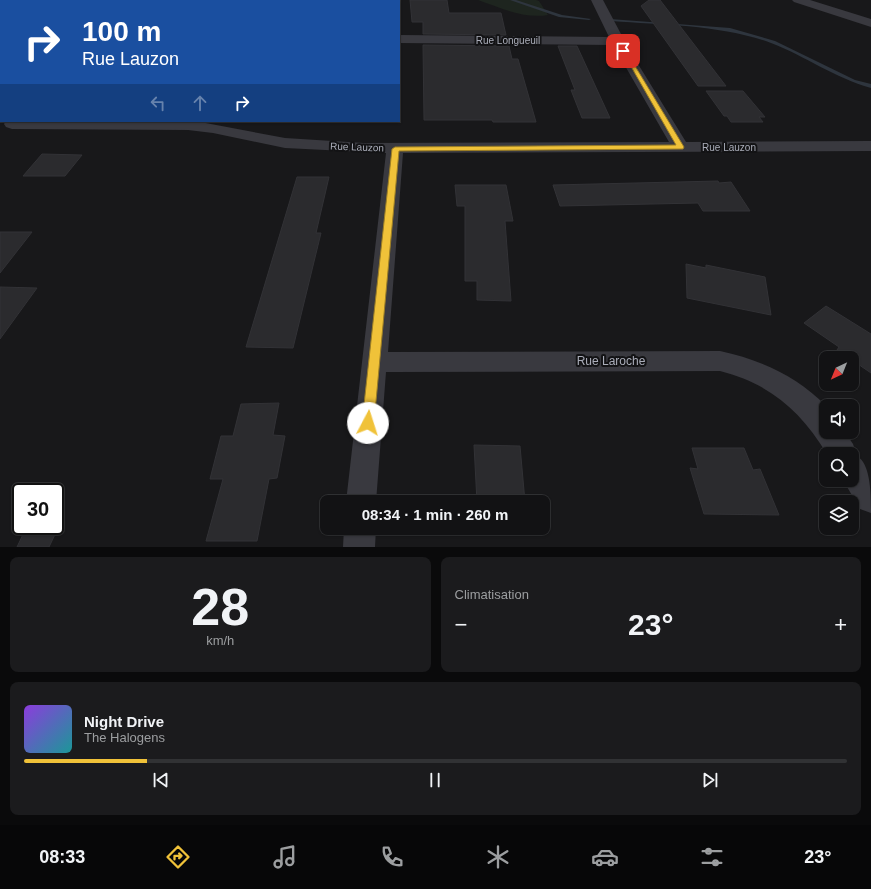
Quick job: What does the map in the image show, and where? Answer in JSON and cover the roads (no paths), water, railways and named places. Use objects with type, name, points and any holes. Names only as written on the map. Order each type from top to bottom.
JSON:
[{"type":"street","points":[[597,0],[618,41],[681,147]]},
{"type":"street","points":[[798,0],[871,24]]},
{"type":"street","name":"Rue Longueuil","points":[[400,39],[618,41]]},
{"type":"street","points":[[0,136],[14,122]]},
{"type":"street","name":"Rue Lauzon","points":[[14,122],[194,126],[295,144],[395,149],[871,146]]},
{"type":"street","points":[[362,495],[395,149]]},
{"type":"street","name":"Rue Laroche","points":[[374,362],[720,361],[746,368],[786,388],[810,407],[819,418]]},
{"type":"street","points":[[859,479],[871,498]]},
{"type":"street","points":[[359,547],[360,535]]},
{"type":"waterway","points":[[512,0],[561,16],[589,19]]},
{"type":"waterway","points":[[612,20],[728,29],[773,42],[853,81],[871,86]]}]
